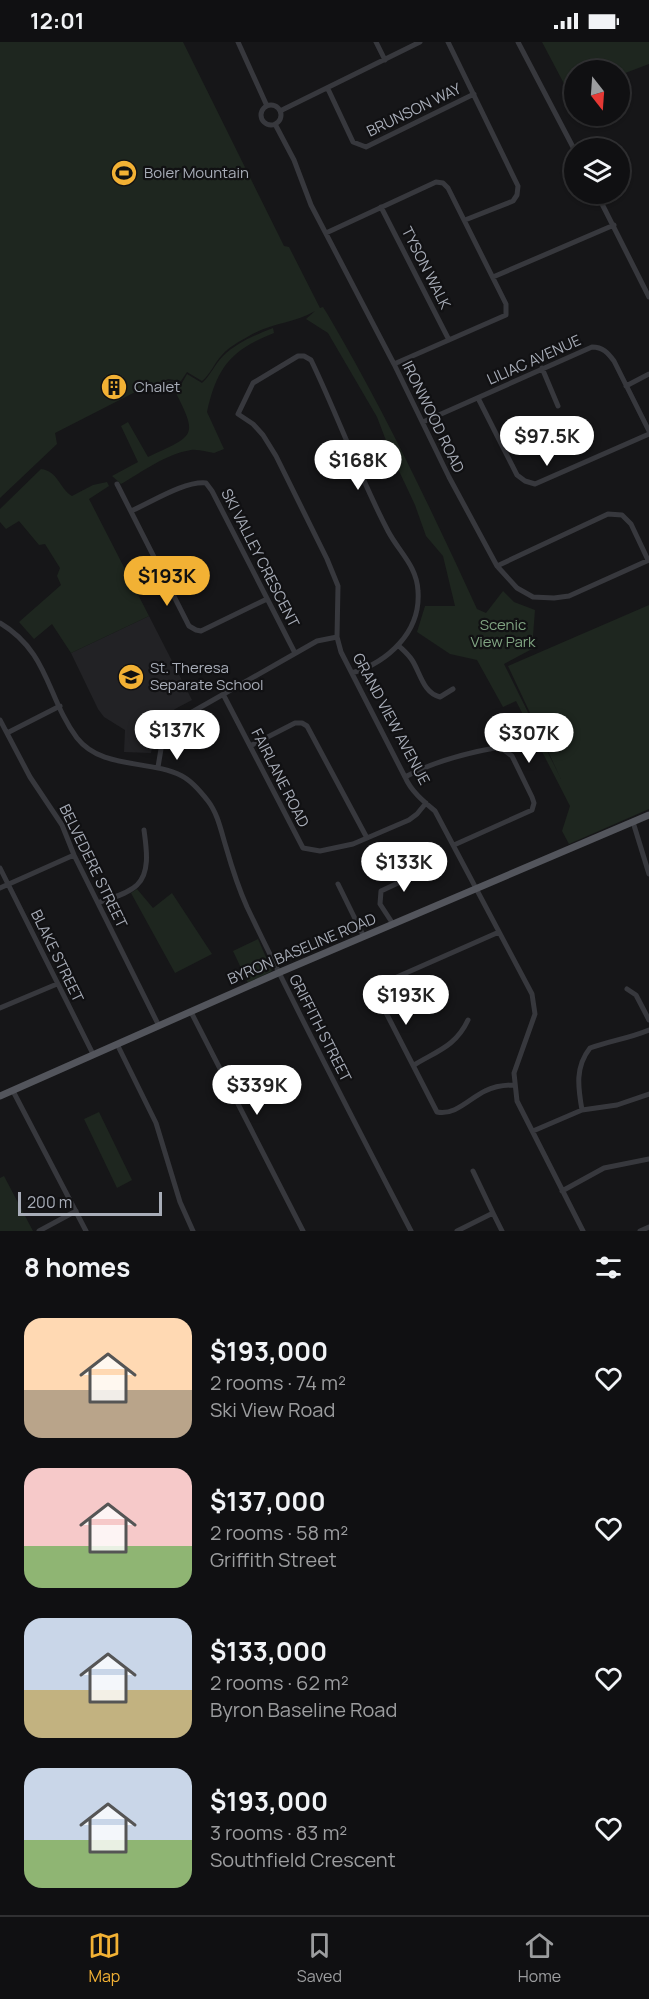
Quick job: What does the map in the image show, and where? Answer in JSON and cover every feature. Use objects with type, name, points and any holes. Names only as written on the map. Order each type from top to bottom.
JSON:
[{"type":"main road","name":"BYRON BASELINE ROAD","points":[[0,1096],[278,973],[649,815]]},
{"type":"street","points":[[238,42],[267,106]]},
{"type":"street","points":[[376,42],[385,60]]},
{"type":"street","points":[[280,111],[420,42]]},
{"type":"street","points":[[448,42],[518,186],[517,195],[513,201],[465,220]]},
{"type":"street","points":[[518,42],[568,138]]},
{"type":"street","name":"BRUNSON WAY","points":[[328,89],[353,142],[366,147],[474,94]]},
{"type":"street","points":[[267,106],[276,106],[280,111],[280,117],[275,124],[267,124],[262,118],[262,111],[267,106]]},
{"type":"street","name":"IRONWOOD ROAD","points":[[275,124],[294,160],[311,205],[394,364],[449,477],[497,566],[517,588],[525,593],[533,597],[554,598],[569,596],[648,560]]},
{"type":"street","points":[[326,233],[436,182],[448,188],[465,220],[506,304],[506,315],[394,364]]},
{"type":"street","points":[[602,204],[649,297]]},
{"type":"street","name":"TYSON WALK","points":[[381,207],[449,340]]},
{"type":"street","points":[[493,277],[614,225]]},
{"type":"street","name":"LILIAC AVENUE","points":[[423,422],[542,368],[597,347],[608,354],[649,432]]},
{"type":"street","name":"GRAND VIEW AVENUE","points":[[399,646],[410,631],[417,615],[418,591],[415,573],[389,532],[311,360],[298,356],[253,382],[238,414],[253,424],[276,456],[327,559],[338,586],[337,638],[352,673],[405,777],[416,794],[435,810],[526,982],[535,1014],[514,1073],[514,1085]]},
{"type":"street","points":[[542,368],[558,406]]},
{"type":"street","points":[[626,386],[649,374]]},
{"type":"street","points":[[478,398],[517,475],[525,482],[535,484],[649,432]]},
{"type":"street","name":"SKI VALLEY CRESCENT","points":[[131,511],[196,482],[206,483],[295,653]]},
{"type":"street","points":[[117,484],[189,626],[201,631],[267,598]]},
{"type":"street","points":[[497,566],[608,514],[622,515],[631,524],[648,560]]},
{"type":"street","name":"GRIFFITH STREET","points":[[0,623],[25,642],[37,659],[78,739],[94,753],[113,759],[158,767],[184,777],[209,801],[216,815],[237,886],[278,973],[411,1231]]},
{"type":"street","points":[[158,767],[162,742],[171,724],[317,640],[337,638]]},
{"type":"street","points":[[352,673],[382,659],[399,646],[413,662],[433,695],[440,697],[453,689]]},
{"type":"street","name":"FAIRLANE ROAD","points":[[223,694],[303,848],[320,851],[353,844],[409,820],[426,803]]},
{"type":"street","points":[[7,733],[60,706]]},
{"type":"street","name":"BELVEDERE STREET","points":[[0,720],[30,777],[62,825],[74,855],[159,1026]]},
{"type":"street","points":[[250,746],[295,723],[307,726],[367,838]]},
{"type":"street","points":[[405,777],[438,761],[500,747],[512,756],[534,802],[532,810],[454,845]]},
{"type":"street","points":[[633,822],[649,874]]},
{"type":"street","points":[[98,903],[138,885],[144,874],[146,853],[144,830]]},
{"type":"street","points":[[0,888],[74,855]]},
{"type":"street","points":[[393,924],[380,904],[381,891],[432,867]]},
{"type":"street","name":"BLAKE STREET","points":[[0,868],[93,1054]]},
{"type":"street","points":[[338,884],[364,937]]},
{"type":"street","points":[[499,932],[381,984],[378,990],[380,1002],[437,1112],[452,1111],[485,1091],[502,1085],[514,1085],[517,1101],[583,1231]]},
{"type":"street","points":[[0,1008],[57,984]]},
{"type":"street","points":[[627,989],[636,995],[649,1020]]},
{"type":"street","points":[[191,1012],[303,1231]]},
{"type":"street","points":[[414,1065],[449,1046],[463,1030],[468,1020]]},
{"type":"street","points":[[582,1110],[578,1090],[579,1071],[590,1048],[615,1039],[633,1037],[649,1030]]},
{"type":"street","points":[[117,1044],[156,1123],[180,1202],[193,1231]]},
{"type":"street","points":[[13,1090],[86,1231]]},
{"type":"street","points":[[533,1131],[582,1110],[617,1105],[649,1094]]},
{"type":"street","points":[[562,1191],[604,1168],[649,1159]]},
{"type":"street","points":[[473,1171],[502,1231]]},
{"type":"street","points":[[39,1231],[76,1211]]},
{"type":"street","points":[[457,1231],[493,1213]]},
{"type":"street","points":[[640,1231],[649,1227]]},
{"type":"shaded area","name":"St. Theresa Separate School","points":[[149,616],[192,700],[175,709],[157,726],[151,753],[124,752],[125,730],[104,717],[98,709],[71,653]]},
{"type":"green space","name":"Boler Mountain","points":[[0,42],[183,42],[284,246],[289,247],[320,308],[323,307],[328,315],[388,423],[477,609],[486,613],[503,591],[514,602],[535,610],[532,649],[504,664],[561,779],[508,666],[649,605],[649,809],[569,844],[562,831],[570,806],[516,701],[503,707],[477,660],[450,654],[417,632],[425,606],[455,606],[443,556],[426,536],[377,417],[328,333],[306,319],[315,311],[265,328],[238,342],[222,355],[202,381],[187,372],[181,381],[168,379],[146,389],[145,387],[55,433],[57,444],[0,498]]},
{"type":"green space","points":[[542,42],[649,42],[649,64],[630,71],[630,60],[564,60],[564,84]]},
{"type":"green space","points":[[273,328],[274,333],[247,346],[228,362],[216,383],[207,412],[224,449],[214,453],[194,450],[172,455],[121,484],[112,476],[138,462],[121,426],[128,422],[148,457],[184,438],[188,432],[187,416],[173,387],[159,393],[155,386],[168,381],[182,383],[187,374],[202,383],[228,351]]},
{"type":"green space","points":[[41,469],[55,476],[72,496],[93,485],[107,482],[109,486],[89,499],[149,616],[71,653],[52,624],[34,639],[19,622],[61,585],[57,576],[60,568],[45,544],[39,545],[19,521],[6,529],[0,522],[0,509]]},
{"type":"green space","points":[[137,889],[153,908],[172,893],[212,954],[175,973],[131,893]]},
{"type":"green space","points":[[258,939],[272,971],[248,983],[233,951]]},
{"type":"green space","points":[[99,1112],[132,1180],[117,1188],[84,1119]]},
{"type":"green space","points":[[4,1176],[33,1231],[0,1231],[0,1178]]},
{"type":"place","name":"Boler Mountain","points":[[124,173]]},
{"type":"place","name":"Chalet","points":[[114,387]]},
{"type":"place","name":"St. Theresa Separate School","points":[[131,677]]},
{"type":"park label","name":"Scenic View Park","points":[[503,634]]}]
